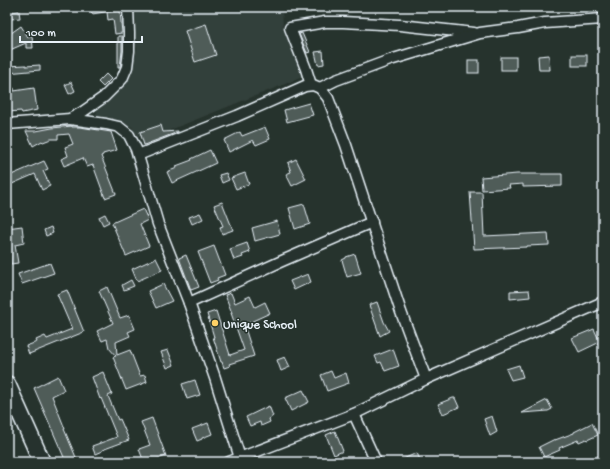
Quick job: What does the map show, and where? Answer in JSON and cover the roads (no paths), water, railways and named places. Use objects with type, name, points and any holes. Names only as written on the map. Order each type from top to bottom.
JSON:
[{"type":"main road","points":[[7,384],[42,462]]},
{"type":"street","points":[[70,119],[104,97],[122,79],[127,67],[129,51],[128,7]]},
{"type":"street","points":[[138,155],[237,116],[305,86],[315,86],[336,80],[390,60],[480,33],[545,23],[603,19]]},
{"type":"street","points":[[426,379],[401,312],[372,222],[331,104],[328,98],[315,86],[306,69],[290,28],[325,22],[343,22],[400,25],[480,33]]},
{"type":"street","points":[[7,124],[70,119],[106,124],[119,128],[129,135],[138,155],[158,224],[189,303],[215,378],[240,458]]},
{"type":"street","points":[[189,303],[282,260],[372,222]]},
{"type":"street","points":[[229,462],[354,414],[426,379],[603,302]]},
{"type":"street","points":[[354,414],[376,462]]},
{"type":"place","name":"Unique School","points":[[215,323]]}]
